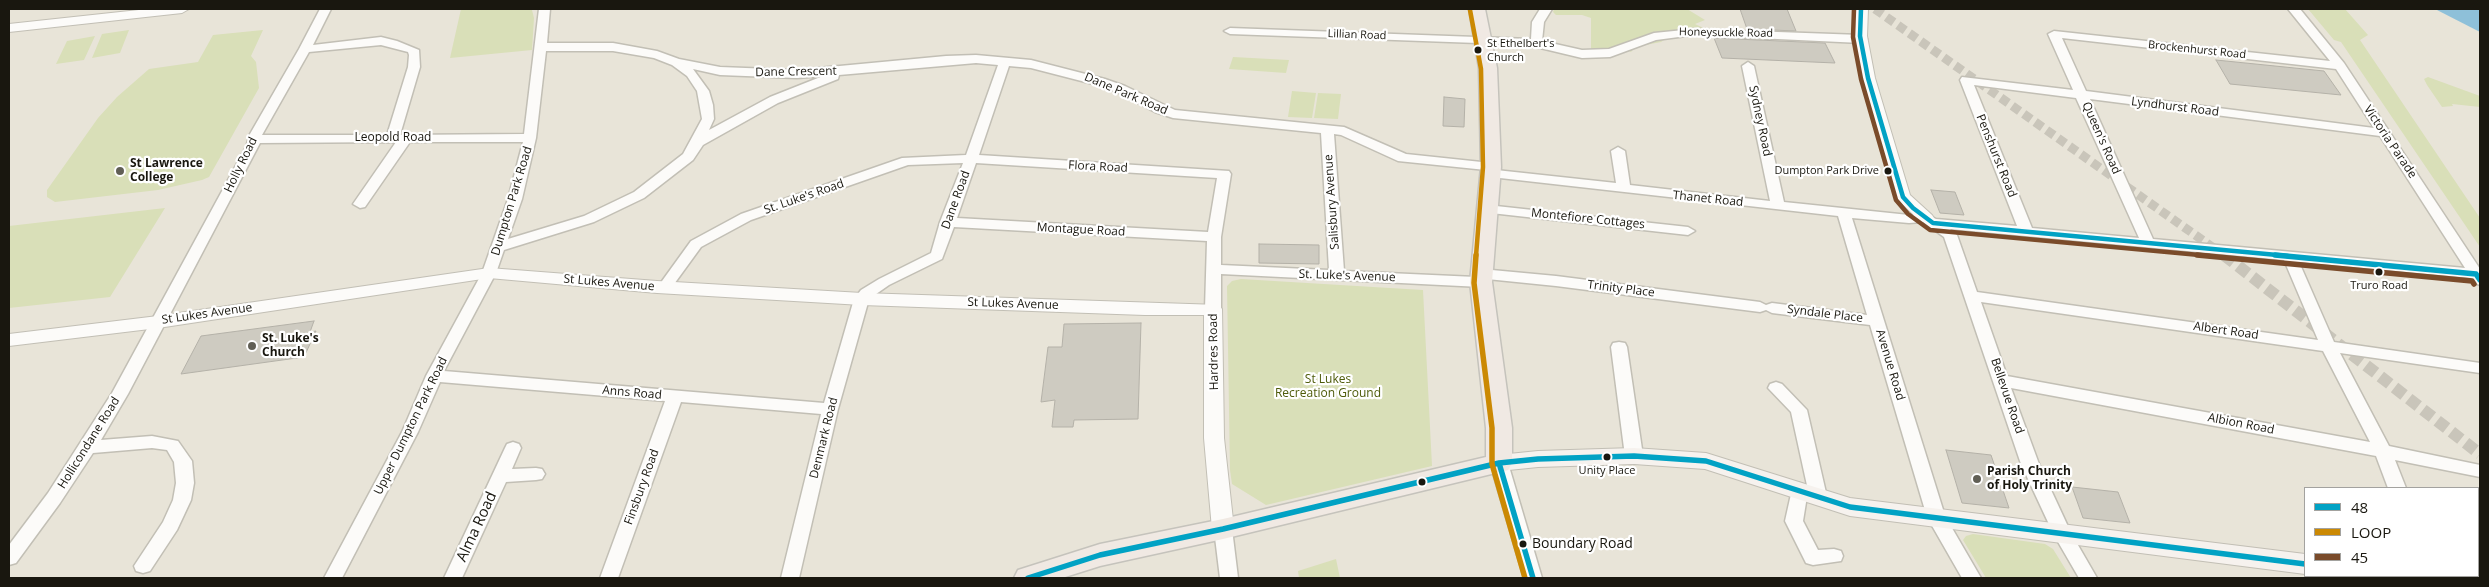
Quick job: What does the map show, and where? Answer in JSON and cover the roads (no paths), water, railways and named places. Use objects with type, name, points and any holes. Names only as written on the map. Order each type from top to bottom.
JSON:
[{"type":"main road","points":[[1477,9],[1488,68],[1491,170],[1481,278],[1499,428],[1499,464]]},
{"type":"main road","points":[[1035,577],[1100,556],[1499,464],[1538,460],[1634,456],[1706,461],[1850,507],[2304,564]]},
{"type":"street","points":[[9,28],[182,9]]},
{"type":"street","name":"Holly Road","points":[[158,322],[325,9]]},
{"type":"street","name":"Dumpton Park Road","points":[[489,273],[514,199],[530,138],[545,9]]},
{"type":"street","points":[[1536,43],[1538,22],[1546,9]]},
{"type":"street","points":[[1861,9],[1861,39],[1868,78],[1903,197],[1929,220]]},
{"type":"street","name":"Victoria Parade","points":[[2294,9],[2340,66],[2478,277]]},
{"type":"street","name":"Lillian Road","points":[[1230,31],[1484,40]]},
{"type":"street","name":"Honeysuckle Road","points":[[1484,40],[1536,43],[1582,54],[1610,53],[1654,37],[1694,32],[1861,39]]},
{"type":"street","name":"Brockenhurst Road","points":[[2054,34],[2340,66]]},
{"type":"street","name":"Queen's Road","points":[[2054,34],[2148,243]]},
{"type":"street","points":[[305,49],[380,41],[406,46],[413,50],[415,54],[414,67],[392,138]]},
{"type":"street","name":"Dane Crescent","points":[[540,47],[613,47],[657,55],[676,62],[720,71],[760,73],[844,71]]},
{"type":"street","name":"Dane Park Road","points":[[844,71],[946,60],[1005,61],[1082,75],[1121,90],[1158,110],[1173,114],[1217,120],[1327,129],[1354,135],[1403,158],[1491,170]]},
{"type":"street","name":"Dane Road","points":[[862,299],[866,293],[884,282],[937,256],[947,222],[972,159],[1005,61]]},
{"type":"street","name":"Dane Crescent","points":[[498,247],[588,219],[624,203],[670,173],[688,157],[698,142],[708,119],[707,105],[703,91],[692,74],[676,62]]},
{"type":"street","name":"Sydney Road","points":[[1748,66],[1778,206]]},
{"type":"street","name":"Dane Crescent","points":[[698,142],[774,100],[844,71]]},
{"type":"street","name":"Lyndhurst Road","points":[[1966,80],[2384,133]]},
{"type":"street","name":"Penshurst Road","points":[[1966,80],[2026,231]]},
{"type":"street","name":"Salisbury Avenue","points":[[1327,129],[1337,276]]},
{"type":"street","points":[[360,204],[406,138]]},
{"type":"street","name":"Leopold Road","points":[[255,140],[530,138]]},
{"type":"street","points":[[1617,151],[1624,189]]},
{"type":"street","name":"Flora Road","points":[[972,159],[1224,174]]},
{"type":"street","name":"St. Luke's Road","points":[[664,288],[696,244],[746,217],[907,162],[972,159]]},
{"type":"street","name":"Thanet Road","points":[[1491,170],[1624,189],[1778,206],[2478,277]]},
{"type":"street","name":"Hardres Road","points":[[1223,529],[1214,438],[1213,269],[1214,237],[1224,174]]},
{"type":"street","name":"Montefiore Cottages","points":[[1488,209],[1688,231]]},
{"type":"street","name":"Avenue Road","points":[[1844,213],[1936,517],[1972,578]]},
{"type":"street","name":"Bellevue Road","points":[[1929,220],[1950,235],[2030,464],[2063,535],[2088,578]]},
{"type":"street","name":"Montague Road","points":[[947,222],[1214,237]]},
{"type":"street","points":[[2290,257],[2328,346],[2383,450],[2397,487]]},
{"type":"street","name":"St. Luke's Avenue","points":[[1213,269],[1337,276],[1481,278]]},
{"type":"street","name":"St Lukes Avenue","points":[[9,340],[158,322],[489,273],[664,288],[862,299],[1145,309],[1213,309]]},
{"type":"street","name":"Upper Dumpton Park Road","points":[[333,578],[410,432],[434,376],[489,273]]},
{"type":"street","name":"Trinity Place","points":[[1481,278],[1556,281],[1766,307]]},
{"type":"street","name":"Albert Road","points":[[1972,296],[2480,368]]},
{"type":"street","name":"Denmark Road","points":[[790,578],[830,409],[862,299]]},
{"type":"street","name":"Syndale Place","points":[[1766,307],[1877,321]]},
{"type":"street","name":"Hollicondane Road","points":[[9,558],[54,498],[88,447],[158,322]]},
{"type":"street","points":[[1619,347],[1634,456]]},
{"type":"street","name":"Anns Road","points":[[434,376],[830,409]]},
{"type":"street","name":"Albion Road","points":[[2001,380],[2383,450],[2480,471]]},
{"type":"street","points":[[1776,388],[1799,410],[1808,494],[1794,521],[1813,558],[1834,556]]},
{"type":"street","name":"Finsbury Road","points":[[609,578],[675,396]]},
{"type":"street","points":[[88,447],[152,442],[172,445],[183,461],[185,483],[182,500],[171,525],[143,566]]},
{"type":"street","name":"Alma Road","points":[[453,578],[513,448]]},
{"type":"street","points":[[1499,464],[1533,578]]},
{"type":"street","name":"Alma Road","points":[[501,476],[536,474]]},
{"type":"street","points":[[1223,529],[1229,578]]},
{"type":"water","points":[[2435,9],[2480,9],[2480,32]]},
{"type":"tunnel","points":[[1875,9],[2225,256]]},
{"type":"tunnel","points":[[2224,255],[2480,454]]},
{"type":"place","name":"St Ethelbert's Church","points":[[1478,50]]},
{"type":"place","name":"St Lawrence College","points":[[120,171]]},
{"type":"place","name":"Dumpton Park Drive","points":[[1888,171]]},
{"type":"place","name":"Truro Road","points":[[2379,272]]},
{"type":"place","name":"St. Luke's Church","points":[[252,346]]},
{"type":"place","name":"Unity Place","points":[[1607,457]]},
{"type":"place","name":"Parish Church of Holy Trinity","points":[[1977,479]]},
{"type":"place","name":"Boundary Road","points":[[1523,544]]},
{"type":"park label","name":"St Lukes Recreation Ground","points":[[1328,387]]}]
